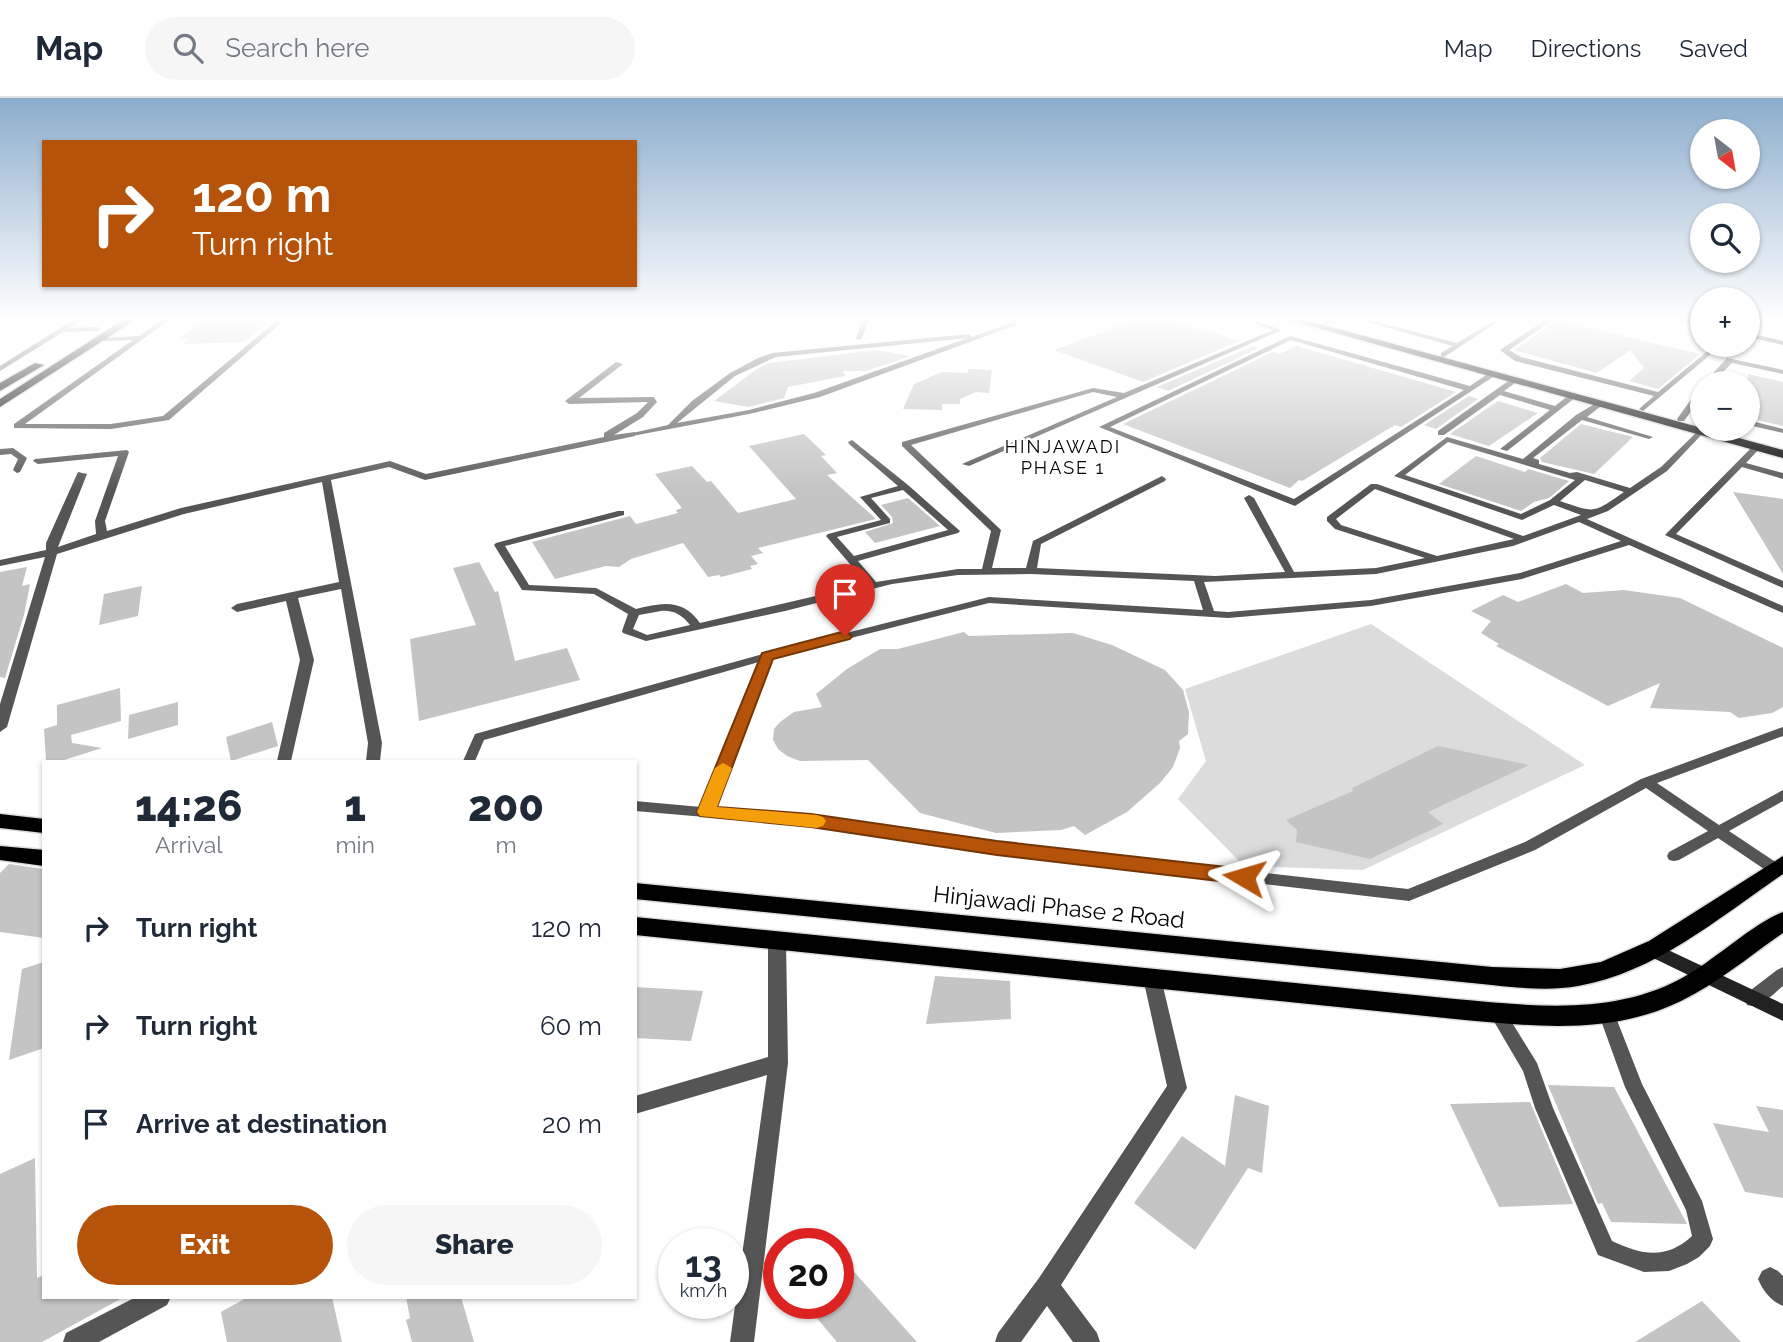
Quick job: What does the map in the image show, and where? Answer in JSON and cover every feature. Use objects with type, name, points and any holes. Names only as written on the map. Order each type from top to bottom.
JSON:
[{"type":"main road","points":[[0,388],[22,376]]},
{"type":"main road","points":[[0,404],[40,376]]},
{"type":"main road","points":[[1496,376],[1690,425]]},
{"type":"main road","points":[[1522,376],[1690,423]]},
{"type":"main road","points":[[1740,441],[1783,454]]},
{"type":"main road","points":[[1760,441],[1783,447]]},
{"type":"main road","points":[[0,821],[42,826]]},
{"type":"main road","points":[[0,853],[42,858]]},
{"type":"main road","name":"Hinjawadi Phase 2 Road","points":[[637,891],[1510,977],[1577,977],[1630,962],[1779,867]]},
{"type":"main road","points":[[637,926],[1497,1013],[1607,1015],[1670,996],[1783,921]]},
{"type":"street","points":[[593,442],[640,415],[653,402],[642,397],[569,401],[603,376]]},
{"type":"street","points":[[0,564],[52,552],[181,511],[390,464],[425,477],[632,434]]},
{"type":"street","points":[[38,461],[124,452],[100,521],[102,535]]},
{"type":"street","points":[[0,727],[52,552],[52,542],[82,474]]},
{"type":"street","points":[[327,478],[375,743],[373,760]]},
{"type":"street","points":[[237,608],[346,584]]},
{"type":"street","points":[[284,760],[307,660],[291,596]]},
{"type":"street","points":[[742,1342],[778,1063],[778,941]]},
{"type":"street","points":[[1651,949],[1783,1013]]},
{"type":"street","points":[[1754,999],[1783,975]]},
{"type":"street","points":[[1007,1342],[1047,1286],[1177,1087],[1152,978]]},
{"type":"street","points":[[637,1104],[778,1063]]},
{"type":"street","points":[[1047,1286],[1088,1342]]},
{"type":"street","points":[[75,1342],[155,1299]]},
{"type":"lane","points":[[87,376],[17,426],[104,427],[142,424],[166,418],[215,376]]},
{"type":"lane","points":[[669,426],[713,387],[732,376]]},
{"type":"lane","points":[[632,434],[760,409],[817,395],[870,376]]},
{"type":"lane","points":[[967,464],[1172,376]]},
{"type":"lane","points":[[1210,376],[1103,427],[1295,503],[1490,376]]},
{"type":"lane","points":[[1428,376],[1471,388]]},
{"type":"lane","points":[[1585,376],[1659,395]]},
{"type":"lane","points":[[1643,409],[1681,376]]},
{"type":"lane","points":[[1441,433],[1514,381]]},
{"type":"lane","points":[[987,570],[996,530],[905,444],[1093,390],[1126,396]]},
{"type":"lane","points":[[1498,392],[1556,409]]},
{"type":"lane","points":[[1504,449],[1572,397]]},
{"type":"lane","points":[[1598,404],[1527,459],[1630,491]]},
{"type":"lane","points":[[1681,419],[1689,407]]},
{"type":"lane","points":[[1579,417],[1650,437]]},
{"type":"lane","points":[[1760,425],[1783,431]]},
{"type":"lane","points":[[1447,439],[1581,479],[1553,502],[1522,517],[1398,476],[1447,439]]},
{"type":"lane","points":[[634,613],[627,631],[646,638],[891,580],[987,570],[1198,579],[1376,571],[1523,539],[1605,509],[1664,469],[1690,441]]},
{"type":"lane","points":[[851,560],[955,531],[852,443]]},
{"type":"lane","points":[[1758,447],[1670,535],[1783,584]]},
{"type":"lane","points":[[0,452],[13,451],[23,458],[17,470]]},
{"type":"lane","points":[[1742,464],[1783,476]]},
{"type":"lane","points":[[1031,571],[1035,543],[1162,479]]},
{"type":"lane","points":[[1436,559],[1338,527],[1330,519],[1374,486],[1523,539]]},
{"type":"lane","points":[[873,585],[831,536],[887,521],[865,497],[905,487]]},
{"type":"lane","points":[[1249,498],[1291,575]]},
{"type":"lane","points":[[1553,502],[1631,541],[1783,610]]},
{"type":"lane","points":[[621,513],[499,545],[526,588],[596,590],[634,613],[669,606],[690,615],[697,627]]},
{"type":"lane","points":[[469,760],[479,737],[767,656],[989,600],[1228,615],[1345,605],[1522,576],[1631,541]]},
{"type":"lane","points":[[1198,579],[1210,614]]},
{"type":"lane","points":[[706,812],[767,656]]},
{"type":"lane","points":[[637,806],[811,821],[997,848],[1409,895],[1530,846],[1646,782],[1783,731]]},
{"type":"lane","points":[[1646,782],[1719,832],[1779,867]]},
{"type":"lane","points":[[1674,856],[1783,795]]},
{"type":"lane","points":[[1497,1013],[1531,1068],[1544,1108],[1605,1248],[1632,1261],[1663,1264],[1691,1253],[1703,1239],[1695,1208],[1634,1087],[1607,1015]]},
{"type":"shaded area","points":[[1371,624],[1585,765],[1363,870],[1244,866],[1178,799],[1206,761],[1185,689]]},
{"type":"building","points":[[748,376],[845,376],[788,387],[784,398],[748,407],[714,401]]},
{"type":"building","points":[[933,376],[991,376],[989,393],[976,392],[960,399],[960,404],[942,404],[942,410],[903,409],[914,384]]},
{"type":"building","points":[[1126,376],[1157,376],[1143,382]]},
{"type":"building","points":[[1183,376],[1200,376],[1168,391],[1157,387]]},
{"type":"building","points":[[1223,376],[1401,376],[1456,392],[1401,427],[1395,425],[1302,481],[1299,480],[1290,488],[1123,424]]},
{"type":"building","points":[[1635,376],[1674,376],[1658,389],[1629,381]]},
{"type":"building","points":[[1760,377],[1783,382],[1783,426],[1760,421]]},
{"type":"building","points":[[1469,396],[1478,399],[1436,429],[1424,425]]},
{"type":"building","points":[[1498,401],[1538,413],[1489,446],[1450,434]]},
{"type":"building","points":[[1581,424],[1633,437],[1594,474],[1542,462],[1540,458]]},
{"type":"building","points":[[804,434],[826,455],[821,456],[837,473],[827,475],[876,519],[758,548],[763,553],[751,556],[758,564],[750,566],[752,569],[721,577],[708,577],[683,543],[631,559],[619,567],[606,566],[555,579],[532,542],[630,516],[636,524],[678,513],[676,510],[682,508],[655,474],[692,466],[707,482],[711,481],[738,513],[796,499],[749,446]]},
{"type":"building","points":[[1476,456],[1525,472],[1528,469],[1569,481],[1549,498],[1534,502],[1521,511],[1439,484]]},
{"type":"building","points":[[1733,492],[1783,499],[1783,574]]},
{"type":"building","points":[[908,498],[940,526],[875,543],[865,532],[893,523],[892,517],[881,505]]},
{"type":"building","points":[[479,562],[495,592],[498,591],[515,661],[567,648],[580,680],[419,721],[410,639],[476,625],[453,568]]},
{"type":"building","points":[[27,567],[22,586],[30,584],[24,615],[5,678],[0,677],[0,572]]},
{"type":"building","points":[[1566,584],[1583,593],[1624,590],[1680,598],[1783,648],[1783,707],[1772,713],[1739,718],[1730,712],[1650,708],[1660,683],[1608,706],[1496,646],[1499,644],[1481,633],[1491,621],[1471,611],[1503,595],[1518,602]]},
{"type":"building","points":[[142,586],[138,616],[99,625],[104,594]]},
{"type":"building","points":[[964,632],[969,636],[1073,633],[1112,645],[1165,670],[1183,690],[1189,712],[1188,734],[1179,741],[1180,748],[1173,767],[1160,783],[1127,812],[1085,835],[1074,826],[1061,830],[996,833],[920,813],[868,760],[800,761],[778,749],[773,740],[774,729],[780,722],[794,712],[822,707],[816,694],[847,669],[880,649],[898,649]]},
{"type":"building","points":[[120,688],[121,721],[71,735],[72,743],[102,748],[64,760],[46,760],[44,729],[57,725],[57,705]]},
{"type":"building","points":[[178,702],[178,725],[128,739],[129,715]]},
{"type":"building","points":[[272,722],[278,746],[231,760],[226,737]]},
{"type":"building","points":[[1438,746],[1529,765],[1428,812],[1443,824],[1370,859],[1296,842],[1297,830],[1286,820],[1353,791],[1352,788]]},
{"type":"building","points":[[9,864],[42,869],[42,938],[0,932],[0,873]]},
{"type":"building","points":[[42,963],[42,1049],[9,1060],[22,969]]},
{"type":"building","points":[[935,976],[1010,981],[1011,1019],[926,1024]]},
{"type":"building","points":[[637,987],[703,991],[691,1041],[637,1038]]},
{"type":"building","points":[[1548,1085],[1614,1087],[1687,1224],[1611,1222],[1602,1203],[1598,1204]]},
{"type":"building","points":[[1235,1095],[1269,1106],[1262,1173],[1248,1168],[1195,1250],[1134,1203],[1182,1136],[1225,1166]]},
{"type":"building","points":[[1530,1102],[1573,1204],[1499,1207],[1450,1104]]},
{"type":"building","points":[[1756,1106],[1783,1110],[1783,1198],[1745,1192],[1713,1123],[1769,1132]]},
{"type":"building","points":[[35,1158],[37,1278],[42,1276],[42,1299],[120,1299],[42,1342],[0,1342],[0,1174]]},
{"type":"building","points":[[854,1272],[917,1342],[837,1342],[818,1319],[854,1319]]},
{"type":"building","points":[[244,1299],[332,1299],[342,1342],[227,1342],[221,1312]]},
{"type":"building","points":[[406,1299],[462,1299],[474,1342],[412,1342],[406,1320],[410,1318]]},
{"type":"building","points":[[1702,1301],[1741,1342],[1635,1342]]},
{"type":"slow traffic","points":[[723,768],[706,812],[817,821]]},
{"type":"district","name":"HINJAWADI PHASE 1","points":[[1063,457]]},
{"type":"route","points":[[845,636],[767,656],[706,812],[811,821],[997,848],[1244,877]]}]
